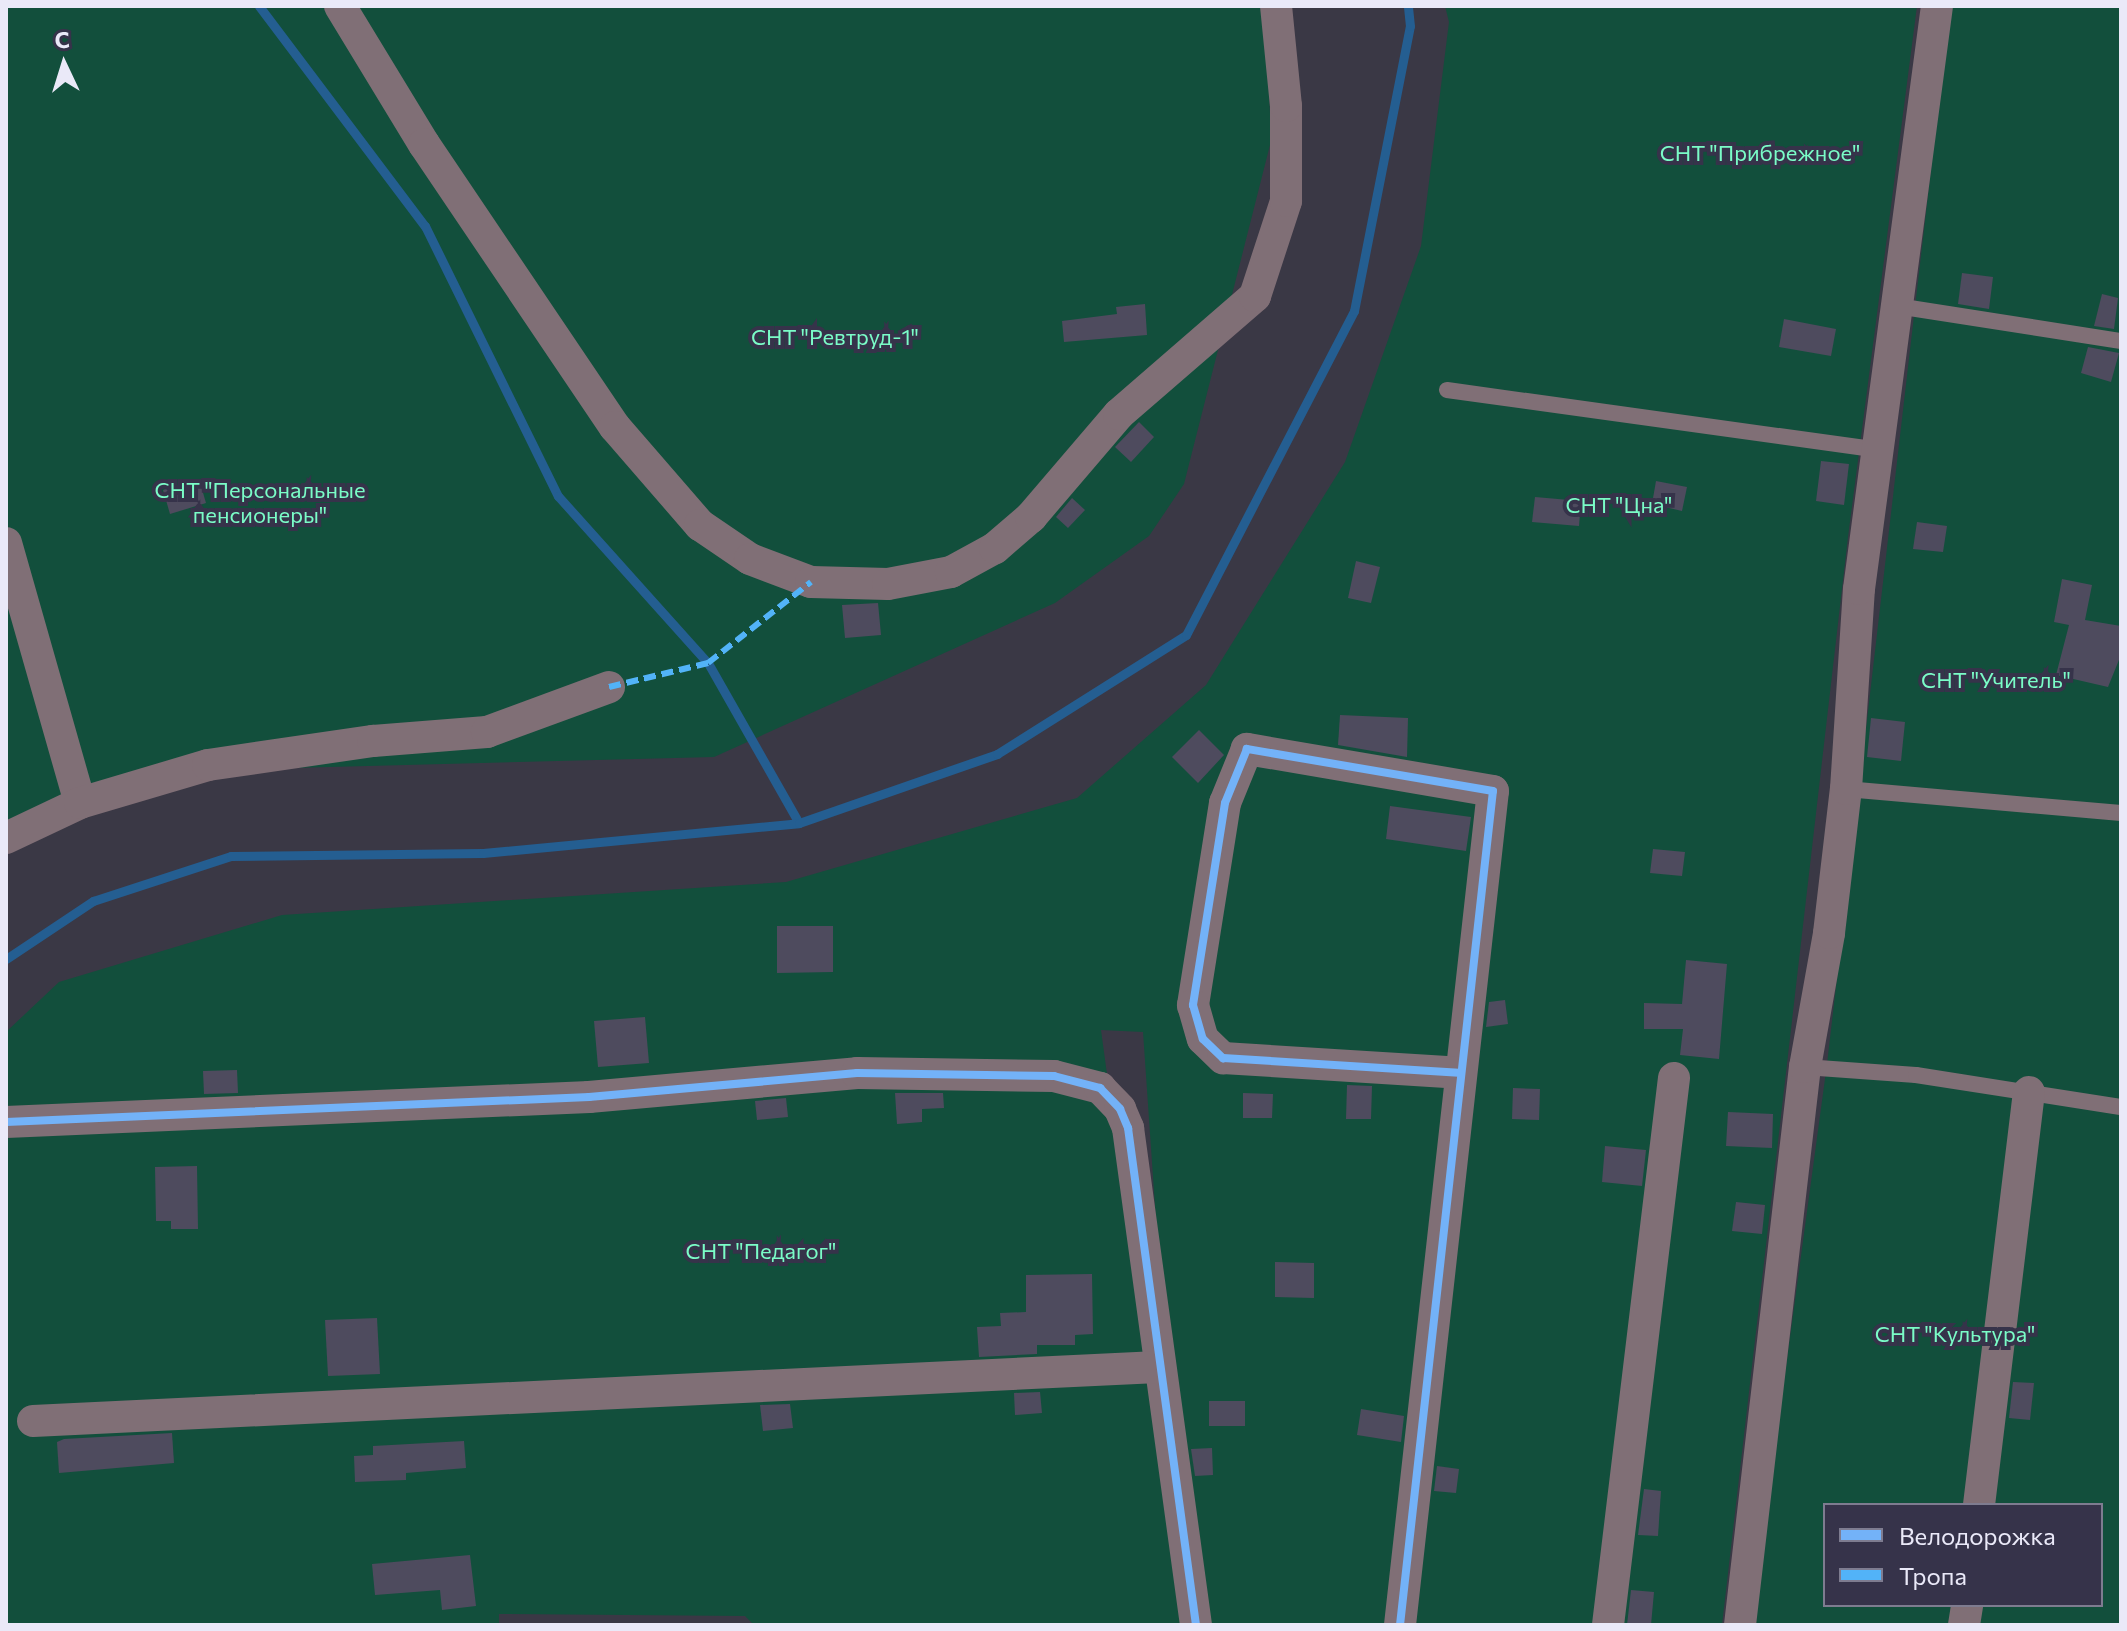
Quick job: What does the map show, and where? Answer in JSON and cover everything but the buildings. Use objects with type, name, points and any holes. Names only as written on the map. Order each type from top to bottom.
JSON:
[{"type":"street","points":[[340,6],[424,144],[615,427],[700,525],[750,559],[811,582],[888,584],[951,572],[995,548],[1031,517],[1119,414],[1255,296],[1286,201],[1286,106],[1276,6]]},
{"type":"street","points":[[1740,1625],[1805,1067],[1829,933],[1846,789],[1859,589],[1937,6]]},
{"type":"street","points":[[6,543],[80,803]]},
{"type":"street","points":[[6,838],[80,803],[208,765],[487,732],[609,687]]},
{"type":"street","points":[[1400,1625],[1459,1073],[1493,791],[1247,749],[1225,803],[1193,1005],[1203,1039],[1223,1058],[1459,1073]]},
{"type":"street","points":[[6,1122],[589,1097],[857,1073],[1077,1079],[1112,1098],[1128,1128],[1158,1367],[1196,1625]]},
{"type":"street","points":[[1608,1625],[1674,1078]]},
{"type":"street","points":[[1979,1503],[2029,1092]]},
{"type":"street","points":[[33,1421],[1158,1367]]},
{"type":"lane","points":[[1897,306],[2121,341]]},
{"type":"lane","points":[[1447,390],[1878,450]]},
{"type":"lane","points":[[1846,789],[2121,813]]},
{"type":"lane","points":[[1805,1067],[1916,1075],[2121,1107]]},
{"type":"green space","points":[[6,6],[1266,6],[1271,141],[1184,484],[1149,536],[1055,603],[714,757],[253,769],[6,829]]},
{"type":"green space","points":[[1445,6],[1917,6],[1848,537],[1722,1625],[1204,1625],[1157,1235],[1143,1032],[1101,1030],[1182,1625],[754,1625],[745,1616],[499,1614],[499,1625],[6,1625],[6,1032],[59,982],[282,915],[786,882],[1077,798],[1206,685],[1345,462],[1421,246],[1449,22]]},
{"type":"green space","points":[[1950,6],[2121,6],[2121,1625],[1751,1625],[1827,1064]]},
{"type":"waterway","points":[[259,6],[425,226],[558,496],[708,663],[799,823]]},
{"type":"waterway","points":[[6,959],[93,901],[231,856],[483,853],[799,823],[997,754],[1186,635],[1354,311],[1410,26],[1408,6]]},
{"type":"marked path","points":[[609,687],[708,663],[811,582]]},
{"type":"cycle path","points":[[1400,1625],[1493,791],[1247,749],[1225,803],[1193,1005],[1203,1039],[1223,1058],[1459,1073]]},
{"type":"cycle path","points":[[6,1122],[589,1097],[857,1073],[1054,1076],[1100,1088],[1120,1109],[1128,1128],[1196,1625]]},
{"type":"park label","name":"СНТ \"Прибрежное\"","points":[[1760,153]]},
{"type":"park label","name":"СНТ \"Ревтруд-1\"","points":[[835,337]]},
{"type":"park label","name":"СНТ \"Персональные пенсионеры\"","points":[[260,502]]},
{"type":"park label","name":"СНТ \"Цна\"","points":[[1619,505]]},
{"type":"park label","name":"СНТ \"Учитель\"","points":[[1996,680]]},
{"type":"park label","name":"СНТ \"Педагог\"","points":[[761,1251]]},
{"type":"park label","name":"СНТ \"Культура\"","points":[[1955,1334]]}]
